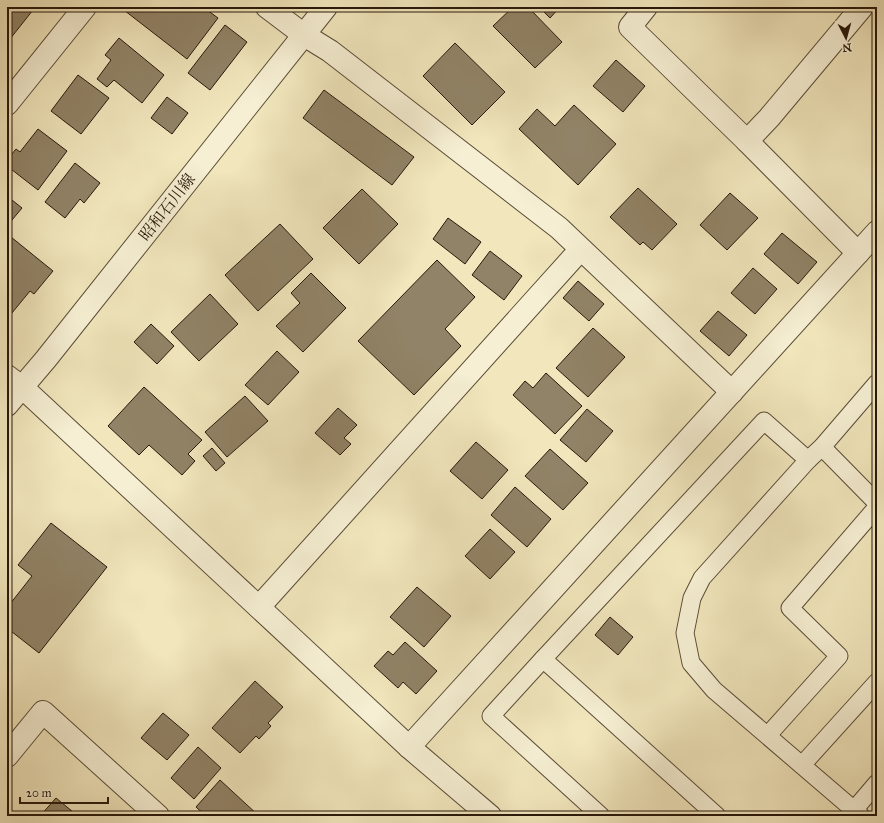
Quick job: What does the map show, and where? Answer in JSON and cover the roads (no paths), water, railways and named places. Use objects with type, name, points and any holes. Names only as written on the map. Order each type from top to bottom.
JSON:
[{"type":"street","points":[[7,104],[85,7]]},
{"type":"street","points":[[268,7],[304,35],[330,51],[559,228],[580,250],[732,392]]},
{"type":"street","name":"昭和石川線","points":[[7,405],[15,382],[326,7]]},
{"type":"street","points":[[646,7],[630,27],[858,253]]},
{"type":"street","points":[[746,141],[769,118],[862,7]]},
{"type":"street","points":[[409,747],[877,232]]},
{"type":"street","points":[[259,607],[580,250]]},
{"type":"street","points":[[15,382],[409,747],[490,816]]},
{"type":"street","points":[[7,756],[43,712],[158,816]]},
{"type":"lane","points":[[877,384],[822,447],[808,460],[702,578],[692,598],[685,633],[691,663],[714,690],[858,813],[877,784]]},
{"type":"lane","points":[[601,816],[491,716],[764,422],[808,460]]},
{"type":"lane","points":[[822,447],[877,503]]},
{"type":"lane","points":[[768,735],[839,656],[790,608],[877,507]]},
{"type":"lane","points":[[543,659],[717,816]]},
{"type":"lane","points":[[802,765],[877,682]]}]
